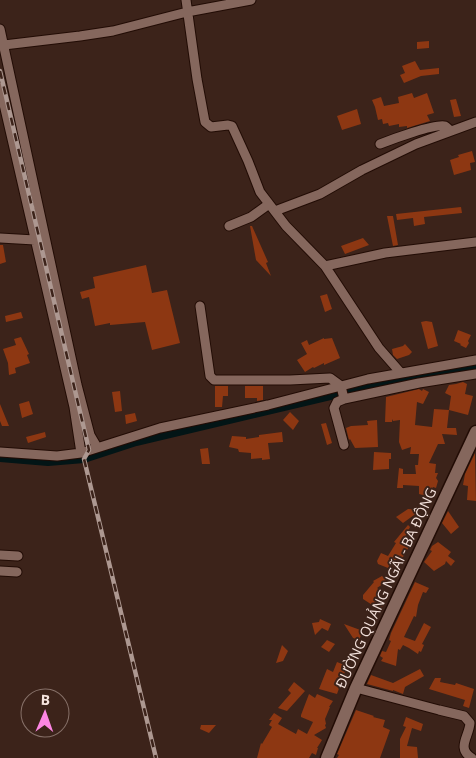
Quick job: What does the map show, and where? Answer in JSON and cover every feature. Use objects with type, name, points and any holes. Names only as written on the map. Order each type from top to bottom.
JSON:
[{"type":"main road","name":"ĐƯỜNG QUẢNG NGÃI - BA ĐỘNG","points":[[327,758],[356,688],[476,432]]},
{"type":"street","points":[[186,0],[205,122],[211,127],[232,126],[248,161],[257,187],[286,226],[325,266],[379,348],[400,372]]},
{"type":"street","points":[[4,46],[113,31],[187,12],[251,0]]},
{"type":"street","points":[[0,29],[76,385],[90,435],[97,448]]},
{"type":"street","points":[[0,87],[74,407],[81,453]]},
{"type":"street","points":[[229,226],[272,207],[320,194],[362,170],[416,144],[476,122]]},
{"type":"street","points":[[380,144],[418,131],[440,126],[447,127],[451,131]]},
{"type":"street","points":[[0,238],[35,240]]},
{"type":"street","points":[[325,266],[385,253],[476,242]]},
{"type":"street","points":[[200,306],[210,376],[214,380],[330,378],[343,393]]},
{"type":"street","points":[[344,445],[334,408],[343,393],[368,379],[476,360]]},
{"type":"street","points":[[0,452],[57,456],[81,453],[160,428],[268,405],[476,374]]},
{"type":"street","points":[[0,555],[18,556]]},
{"type":"street","points":[[0,571],[17,572]]},
{"type":"street","points":[[356,688],[464,716],[470,723],[464,750],[472,758]]},
{"type":"building","points":[[429,41],[429,48],[417,49],[417,42]]},
{"type":"building","points":[[415,61],[420,70],[439,68],[439,74],[421,76],[404,83],[400,75],[405,73],[402,66]]},
{"type":"building","points":[[412,93],[414,98],[427,93],[434,113],[427,115],[430,121],[407,128],[407,126],[399,127],[399,124],[389,126],[388,123],[383,124],[382,119],[378,120],[372,100],[381,97],[384,106],[399,103],[398,97]]},
{"type":"building","points":[[456,99],[461,116],[454,117],[450,100]]},
{"type":"building","points":[[357,109],[361,124],[342,130],[337,116]]},
{"type":"building","points":[[472,151],[475,162],[470,163],[471,170],[454,175],[450,160],[459,157],[458,155]]},
{"type":"building","points":[[461,207],[462,213],[424,217],[425,224],[414,226],[413,218],[397,220],[396,214]]},
{"type":"building","points":[[387,216],[393,216],[398,245],[393,246]]},
{"type":"building","points":[[250,226],[252,226],[268,262],[266,263],[271,276],[256,260]]},
{"type":"building","points":[[363,238],[369,245],[345,254],[341,246]]},
{"type":"building","points":[[0,245],[3,245],[6,262],[0,264]]},
{"type":"building","points":[[146,265],[152,293],[167,290],[180,343],[152,350],[145,322],[110,325],[110,323],[95,326],[89,297],[82,299],[80,292],[95,288],[93,277]]},
{"type":"building","points":[[327,294],[332,309],[325,312],[320,296]]},
{"type":"building","points":[[21,312],[23,318],[6,322],[5,316]]},
{"type":"building","points":[[421,322],[432,322],[438,346],[428,349]]},
{"type":"building","points":[[458,330],[471,335],[466,348],[454,341]]},
{"type":"building","points":[[21,337],[29,354],[27,355],[30,363],[15,368],[16,373],[9,375],[8,363],[3,349],[16,345],[14,339]]},
{"type":"building","points":[[324,338],[332,338],[340,358],[324,365],[324,363],[313,367],[305,372],[297,360],[307,354],[301,343],[307,340],[309,345]]},
{"type":"building","points":[[405,344],[412,352],[397,359],[393,355],[392,349]]},
{"type":"building","points":[[463,382],[467,384],[465,394],[473,396],[468,415],[449,410],[451,396],[445,393],[449,385]]},
{"type":"building","points":[[215,386],[228,386],[228,396],[223,396],[222,407],[215,407]]},
{"type":"building","points":[[245,386],[263,386],[263,400],[257,401],[257,398],[245,398]]},
{"type":"building","points":[[419,389],[429,392],[423,404],[417,402],[415,425],[432,427],[434,409],[449,410],[447,428],[456,428],[457,435],[442,434],[445,444],[438,444],[429,463],[436,464],[435,473],[438,473],[436,488],[433,487],[430,497],[419,494],[419,486],[403,485],[403,488],[397,488],[399,468],[403,469],[403,474],[416,474],[415,465],[418,465],[419,454],[410,454],[411,447],[402,450],[399,442],[400,420],[393,421],[392,419],[392,422],[385,422],[386,397]]},
{"type":"building","points":[[120,391],[122,411],[115,412],[112,392]]},
{"type":"building","points":[[29,401],[33,414],[22,418],[19,404]]},
{"type":"building","points":[[0,404],[9,426],[2,426],[0,421]]},
{"type":"building","points":[[290,412],[299,421],[293,430],[283,420]]},
{"type":"building","points":[[135,413],[137,421],[126,424],[125,415]]},
{"type":"building","points":[[377,420],[378,447],[355,448],[349,440],[346,428],[368,425],[367,421]]},
{"type":"building","points":[[326,423],[332,443],[327,445],[321,424]]},
{"type":"building","points":[[45,432],[46,437],[28,443],[26,437]]},
{"type":"building","points":[[282,432],[283,442],[268,443],[270,459],[251,459],[251,453],[239,452],[238,449],[229,447],[232,436],[246,437],[246,439]]},
{"type":"building","points":[[208,448],[210,464],[202,464],[200,449]]},
{"type":"building","points":[[374,452],[391,453],[389,469],[373,470]]},
{"type":"building","points":[[475,453],[476,501],[467,500],[468,486],[463,485],[465,474]]},
{"type":"building","points":[[408,509],[421,510],[403,523],[396,517]]},
{"type":"building","points":[[448,511],[459,527],[451,534],[442,523]]},
{"type":"building","points":[[408,525],[410,527],[403,541],[410,545],[396,569],[391,564],[388,568],[378,564],[377,561],[381,553],[388,556],[396,543],[394,542]]},
{"type":"building","points":[[438,542],[451,552],[448,556],[455,561],[451,566],[446,561],[445,564],[434,571],[424,562],[432,551],[430,550],[432,546]]},
{"type":"building","points":[[382,576],[387,581],[377,588],[387,595],[384,599],[386,601],[380,610],[363,599],[363,595],[373,581]]},
{"type":"building","points":[[415,582],[429,588],[426,593],[423,592],[416,617],[414,616],[404,637],[415,641],[424,623],[431,627],[422,644],[424,645],[421,652],[419,651],[418,654],[403,645],[400,650],[398,649],[396,666],[381,661],[383,658],[380,656],[382,651],[386,652],[391,641],[389,640],[391,633]]},
{"type":"building","points":[[320,619],[331,624],[328,631],[322,628],[315,635],[312,623],[319,622]]},
{"type":"building","points":[[344,624],[363,631],[359,640],[353,638]]},
{"type":"building","points":[[327,640],[335,644],[329,652],[321,647]]},
{"type":"building","points":[[282,645],[288,651],[283,661],[276,663]]},
{"type":"building","points":[[337,662],[347,666],[337,694],[319,689],[327,669],[333,672]]},
{"type":"building","points":[[420,669],[424,676],[405,687],[403,694],[367,684],[371,675],[393,683]]},
{"type":"building","points":[[435,678],[441,678],[440,682],[455,685],[456,683],[474,689],[469,708],[463,706],[465,700],[429,689]]},
{"type":"building","points":[[294,682],[305,691],[287,711],[278,708],[291,693],[288,690]]},
{"type":"building","points":[[309,694],[315,698],[317,694],[333,701],[325,719],[326,728],[314,735],[322,740],[317,748],[316,755],[312,753],[309,758],[257,758],[261,743],[272,727],[269,725],[272,720],[269,720],[274,713],[282,718],[278,724],[296,734],[298,729],[307,734],[313,722],[301,717],[301,715]]},
{"type":"building","points":[[356,710],[385,720],[383,727],[390,730],[380,758],[337,758]]},
{"type":"building","points":[[406,717],[423,724],[421,731],[412,728],[407,746],[417,747],[418,758],[400,758],[400,739],[406,727],[403,726]]},
{"type":"building","points":[[201,725],[216,725],[209,733],[200,729]]},
{"type":"waterway","points":[[0,458],[48,462],[84,459],[136,442],[436,371],[476,367]]},
{"type":"railway","points":[[0,71],[89,450],[84,459],[156,758]]}]
